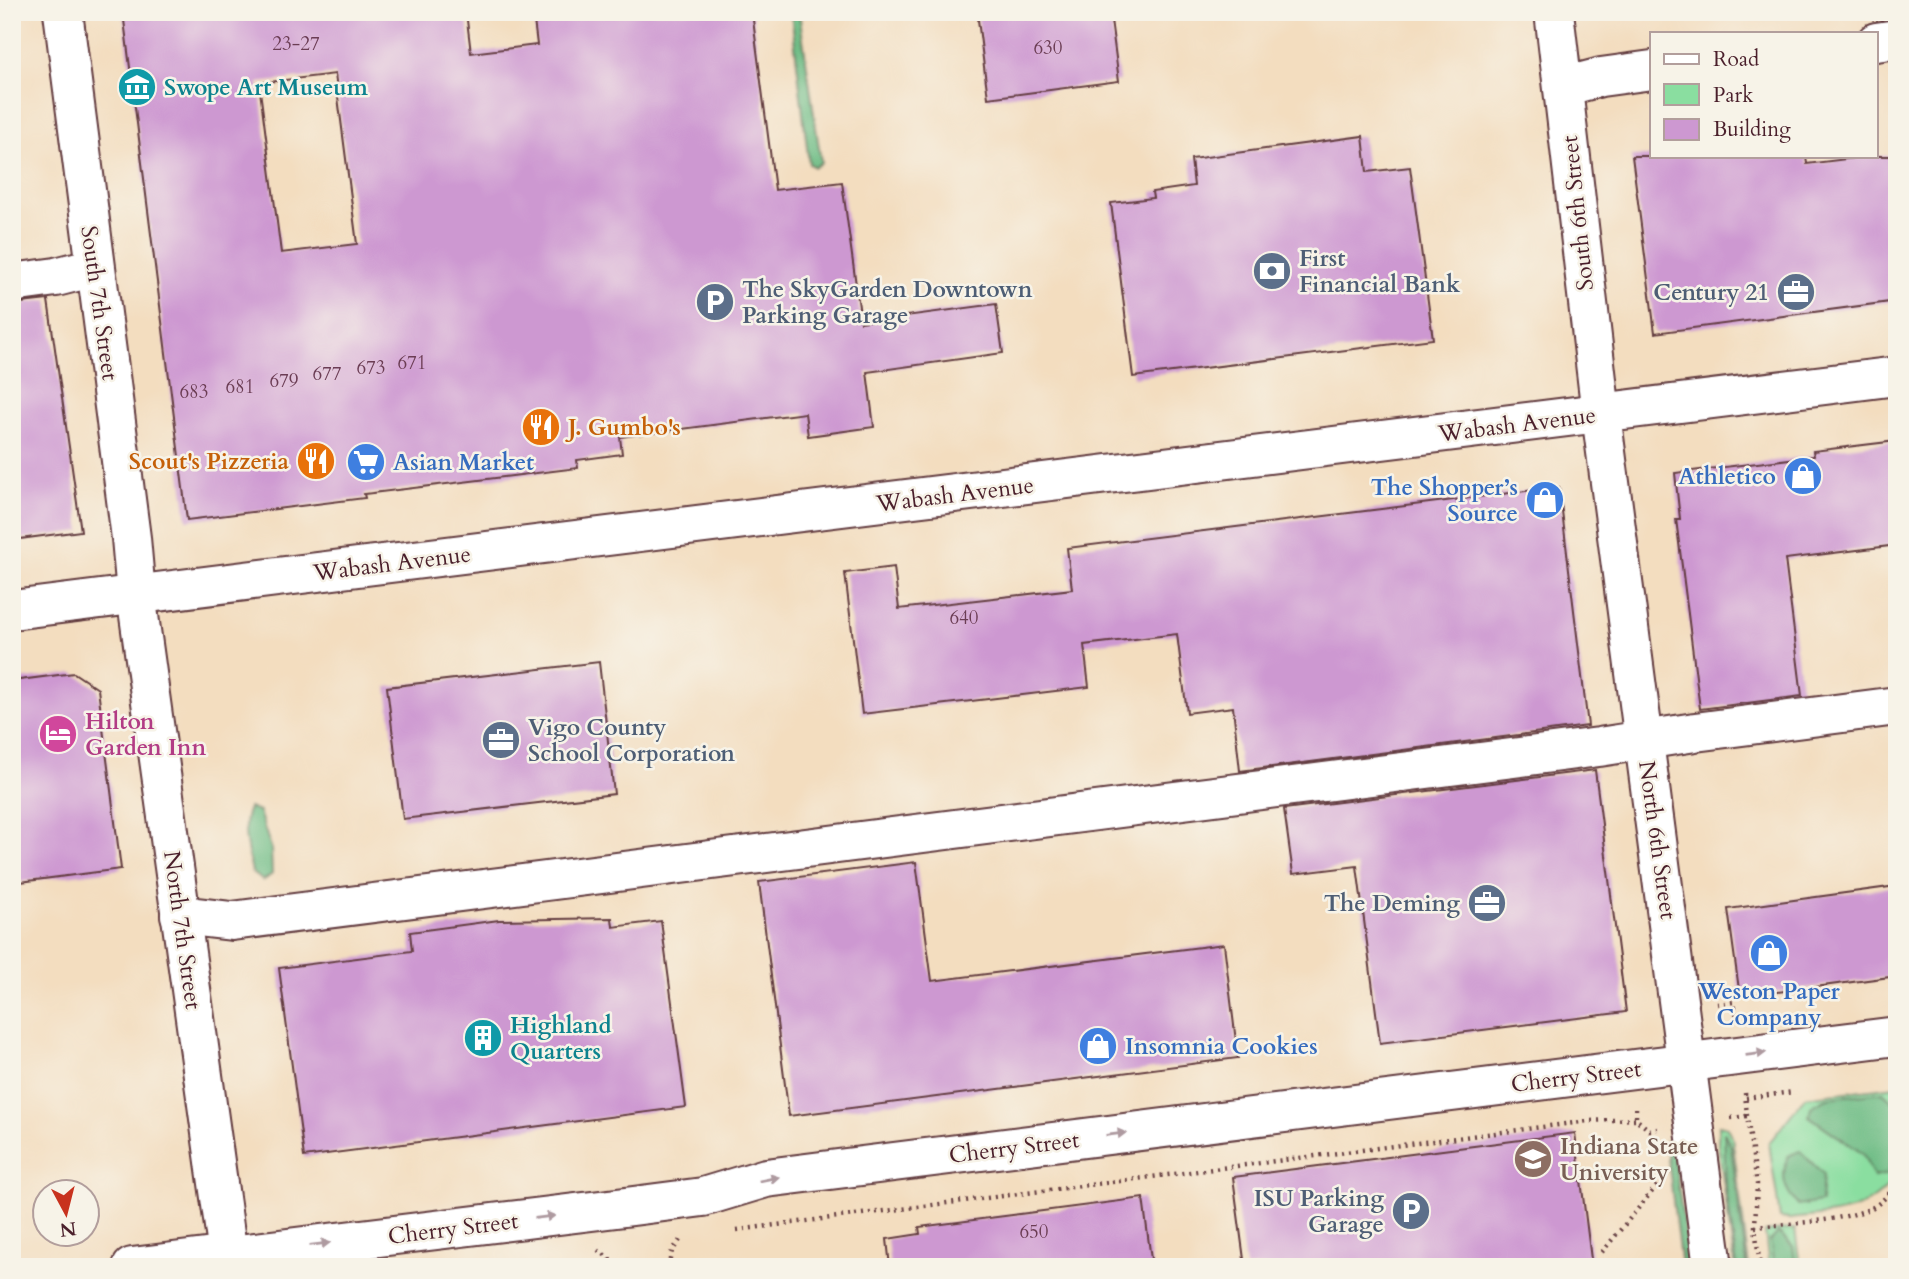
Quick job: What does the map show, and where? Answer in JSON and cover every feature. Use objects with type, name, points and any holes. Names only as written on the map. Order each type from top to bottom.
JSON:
[{"type":"main road","name":"South 7th Street","points":[[63,12],[136,594]]},
{"type":"main road","name":"South 6th Street","points":[[1554,12],[1601,414]]},
{"type":"main road","points":[[1878,42],[1897,39]]},
{"type":"main road","points":[[1563,87],[1601,77],[1650,70]]},
{"type":"main road","points":[[12,283],[56,277],[95,267]]},
{"type":"main road","name":"Wabash Avenue","points":[[12,610],[1897,376]]},
{"type":"main road","name":"North 6th Street","points":[[1601,414],[1713,1267]]},
{"type":"main road","name":"North 7th Street","points":[[136,594],[228,1261]]},
{"type":"main road","points":[[180,915],[232,921],[724,860],[1897,706]]},
{"type":"main road","name":"Cherry Street","points":[[132,1267],[228,1261],[703,1197],[766,1178],[1897,1036]]},
{"type":"path","points":[[724,1232],[1589,1121],[1636,1119]]},
{"type":"path","points":[[1602,1252],[1660,1182]]},
{"type":"path","points":[[1755,1227],[1849,1216],[1869,1209],[1886,1197],[1897,1183]]},
{"type":"path","points":[[668,1267],[671,1251],[683,1237],[671,1239]]},
{"type":"path","points":[[606,1247],[595,1248],[610,1258],[615,1267]]},
{"type":"green space","points":[[791,12],[799,12],[821,162],[815,167],[809,164]]},
{"type":"green space","points":[[249,808],[259,812],[271,848],[272,874],[263,881],[252,872],[247,848],[245,823]]},
{"type":"green space","points":[[1897,1086],[1897,1174],[1886,1188],[1863,1206],[1850,1210],[1790,1219],[1780,1218],[1769,1143],[1805,1097]]},
{"type":"green space","points":[[1883,1092],[1897,1105],[1897,1140],[1888,1174],[1874,1177],[1863,1154],[1809,1116],[1811,1107],[1827,1098]]},
{"type":"green space","points":[[1719,1125],[1728,1127],[1732,1136],[1749,1267],[1735,1267],[1718,1143]]},
{"type":"green space","points":[[1724,1132],[1731,1146],[1747,1267],[1737,1267],[1726,1189]]},
{"type":"green space","points":[[1666,1142],[1673,1150],[1690,1267],[1681,1267]]},
{"type":"green space","points":[[1800,1151],[1823,1174],[1821,1202],[1798,1206],[1789,1194],[1784,1171],[1788,1156]]},
{"type":"green space","points":[[1795,1229],[1800,1267],[1769,1267],[1765,1232]]},
{"type":"green space","points":[[1778,1233],[1793,1246],[1796,1267],[1774,1267],[1770,1241]]},
{"type":"building","points":[[123,12],[466,12],[471,53],[537,45],[533,12],[752,12],[775,190],[842,182],[861,322],[996,304],[1003,353],[867,372],[874,427],[808,436],[805,413],[620,437],[622,454],[577,460],[578,468],[364,494],[365,498],[187,520]],"holes":[[[335,74],[357,244],[281,253],[259,83]]]},
{"type":"building","points":[[977,12],[1110,12],[1119,81],[988,98]]},
{"type":"building","name":"First Financial Bank","points":[[1363,136],[1367,172],[1410,167],[1433,339],[1133,377],[1111,203],[1153,198],[1152,192],[1194,186],[1191,159]]},
{"type":"building","points":[[1632,156],[1806,158],[1807,164],[1897,156],[1897,301],[1655,333]]},
{"type":"building","points":[[48,300],[81,531],[12,540],[12,304]]},
{"type":"building","points":[[1897,441],[1897,545],[1785,559],[1802,696],[1700,709],[1676,519],[1680,519],[1675,473],[1814,456],[1813,451]]},
{"type":"building","points":[[1559,487],[1588,726],[1240,771],[1233,707],[1187,713],[1177,634],[1084,645],[1089,687],[862,714],[845,573],[894,567],[899,609],[1072,589],[1067,548]]},
{"type":"building","name":"Vigo County School Corporation","points":[[599,662],[614,794],[403,819],[387,687]]},
{"type":"building","name":"Hilton Garden Inn","points":[[74,673],[98,689],[121,869],[12,883],[12,681]]},
{"type":"building","name":"The Deming","points":[[1595,770],[1626,1012],[1380,1043],[1357,866],[1293,874],[1284,809]]},
{"type":"building","points":[[916,862],[932,981],[1224,944],[1238,1058],[789,1116],[759,882]]},
{"type":"building","points":[[1897,886],[1897,976],[1740,997],[1728,909]]},
{"type":"building","name":"Highland Quarters","points":[[612,918],[613,927],[661,921],[686,1107],[304,1157],[279,968],[412,951],[410,932],[499,920]]},
{"type":"building","name":"ISU Parking Garage","points":[[1575,1133],[1592,1267],[1245,1267],[1233,1177]]},
{"type":"building","points":[[1143,1198],[1152,1267],[890,1267],[887,1239],[920,1234],[919,1227]]},
{"type":"place","name":"Swope Art Museum","points":[[137,87]]},
{"type":"place","name":"First Financial Bank","points":[[1272,271]]},
{"type":"place","name":"Century 21","points":[[1796,292]]},
{"type":"place","name":"The SkyGarden Downtown Parking Garage","points":[[715,302]]},
{"type":"place","name":"J. Gumbo's","points":[[541,427]]},
{"type":"place","name":"Scout's Pizzeria","points":[[316,461]]},
{"type":"place","name":"Asian Market","points":[[366,462]]},
{"type":"place","name":"Athletico","points":[[1803,476]]},
{"type":"place","name":"The Shopper’s Source","points":[[1545,500]]},
{"type":"place","name":"Hilton Garden Inn","points":[[58,734]]},
{"type":"place","name":"Vigo County School Corporation","points":[[501,740]]},
{"type":"place","name":"The Deming","points":[[1487,903]]},
{"type":"place","name":"Weston Paper Company","points":[[1769,953]]},
{"type":"place","name":"Highland Quarters","points":[[483,1038]]},
{"type":"place","name":"Insomnia Cookies","points":[[1098,1046]]},
{"type":"place","name":"Indiana State University","points":[[1533,1159]]},
{"type":"place","name":"ISU Parking Garage","points":[[1411,1211]]}]
